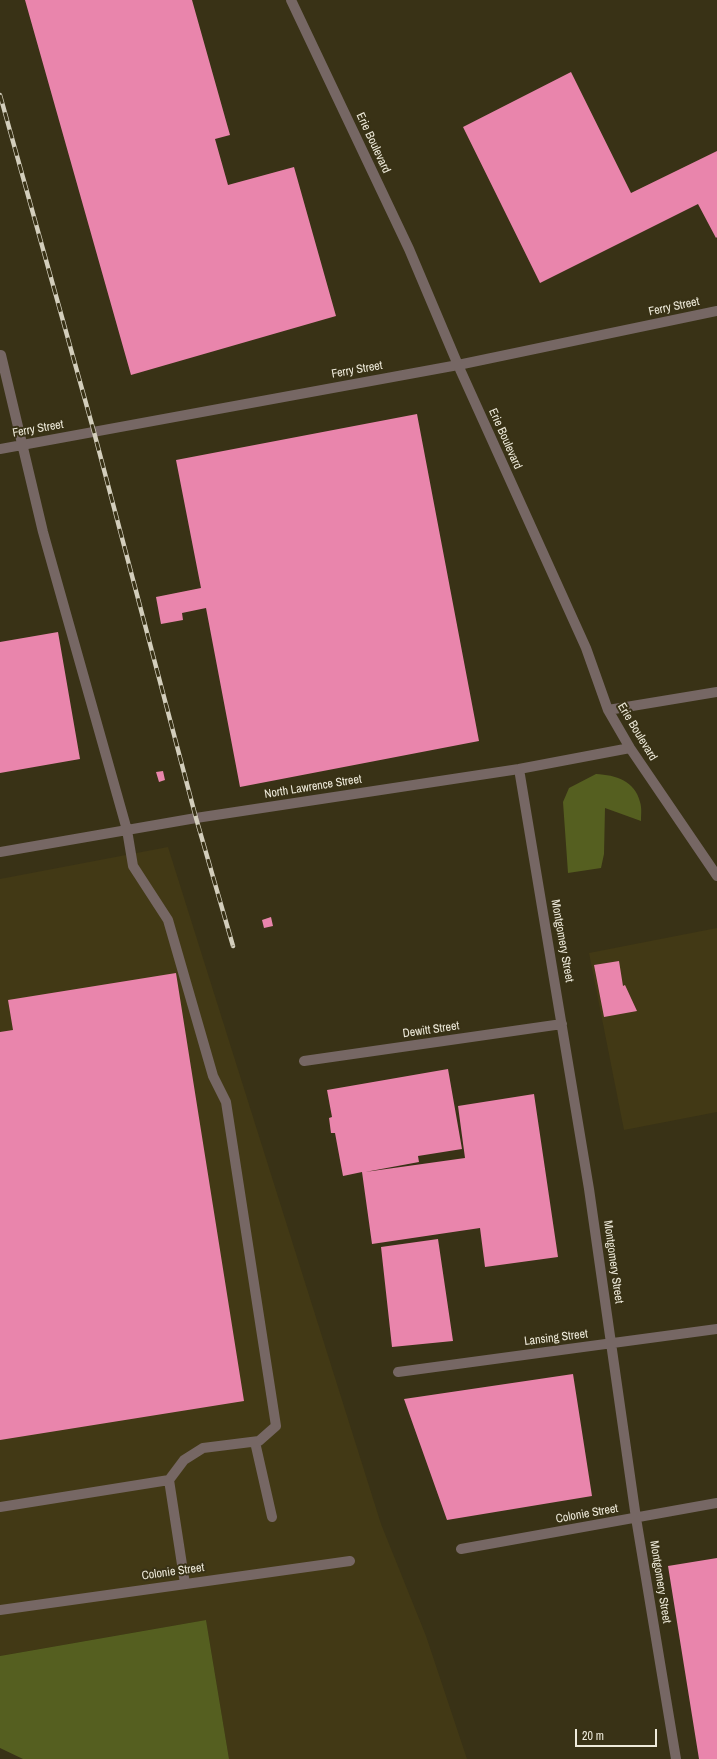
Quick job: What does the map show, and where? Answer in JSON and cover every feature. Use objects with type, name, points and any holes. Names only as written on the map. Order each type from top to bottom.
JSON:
[{"type":"street","name":"Erie Boulevard","points":[[292,0],[409,249],[458,365],[586,648],[608,710],[630,748],[717,876]]},
{"type":"street","name":"Ferry Street","points":[[0,449],[458,365],[717,311]]},
{"type":"street","points":[[0,1507],[169,1480],[184,1460],[203,1448],[259,1442],[276,1426],[226,1102],[213,1076],[168,920],[133,866],[127,830],[43,532],[1,355]]},
{"type":"street","points":[[608,710],[717,692]]},
{"type":"street","name":"North Lawrence Street","points":[[0,852],[196,818],[519,769],[630,748]]},
{"type":"street","name":"Montgomery Street","points":[[519,769],[562,1024],[612,1344],[636,1518],[676,1759]]},
{"type":"street","name":"Dewitt Street","points":[[304,1062],[562,1024]]},
{"type":"street","name":"Lansing Street","points":[[398,1372],[612,1344],[717,1328]]},
{"type":"street","points":[[255,1442],[272,1517]]},
{"type":"street","points":[[169,1480],[185,1584]]},
{"type":"street","name":"Colonie Street","points":[[461,1549],[717,1503]]},
{"type":"street","name":"Colonie Street","points":[[0,1610],[350,1560]]},
{"type":"shaded area","points":[[168,847],[381,1524],[426,1636],[467,1759],[229,1759],[206,1620],[0,1656],[0,879]]},
{"type":"shaded area","points":[[717,928],[717,1112],[624,1130],[589,953]]},
{"type":"green space","points":[[596,774],[624,780],[634,789],[641,804],[641,821],[605,808],[604,854],[601,868],[568,873],[563,802],[569,788]]},
{"type":"green space","points":[[206,1620],[229,1759],[23,1759],[0,1748],[0,1656]]},
{"type":"building","points":[[25,0],[192,0],[230,135],[215,139],[228,185],[294,167],[336,316],[131,375]]},
{"type":"building","points":[[571,72],[631,193],[717,151],[716,238],[698,204],[540,283],[463,127]]},
{"type":"building","points":[[417,414],[479,741],[240,787],[206,608],[182,613],[183,620],[161,624],[156,597],[201,588],[176,460]]},
{"type":"building","points":[[58,632],[80,759],[0,773],[0,642]]},
{"type":"building","points":[[163,771],[165,780],[159,782],[156,772]]},
{"type":"building","points":[[271,917],[273,926],[264,928],[262,920]]},
{"type":"building","points":[[619,961],[623,986],[625,985],[637,1011],[604,1017],[594,965]]},
{"type":"building","points":[[176,973],[244,1401],[0,1440],[0,1032],[13,1030],[8,1000]]},
{"type":"building","points":[[448,1069],[462,1149],[418,1156],[419,1162],[365,1172],[465,1158],[458,1106],[534,1094],[558,1257],[485,1267],[480,1228],[372,1244],[362,1172],[343,1176],[335,1133],[331,1133],[329,1118],[332,1117],[327,1090]]},
{"type":"building","points":[[438,1239],[453,1341],[392,1347],[381,1247]]},
{"type":"building","points":[[573,1374],[592,1496],[447,1520],[404,1399]]},
{"type":"building","points":[[717,1558],[717,1759],[699,1759],[668,1566]]},
{"type":"railway","points":[[0,95],[94,432],[196,818],[233,946]]}]
